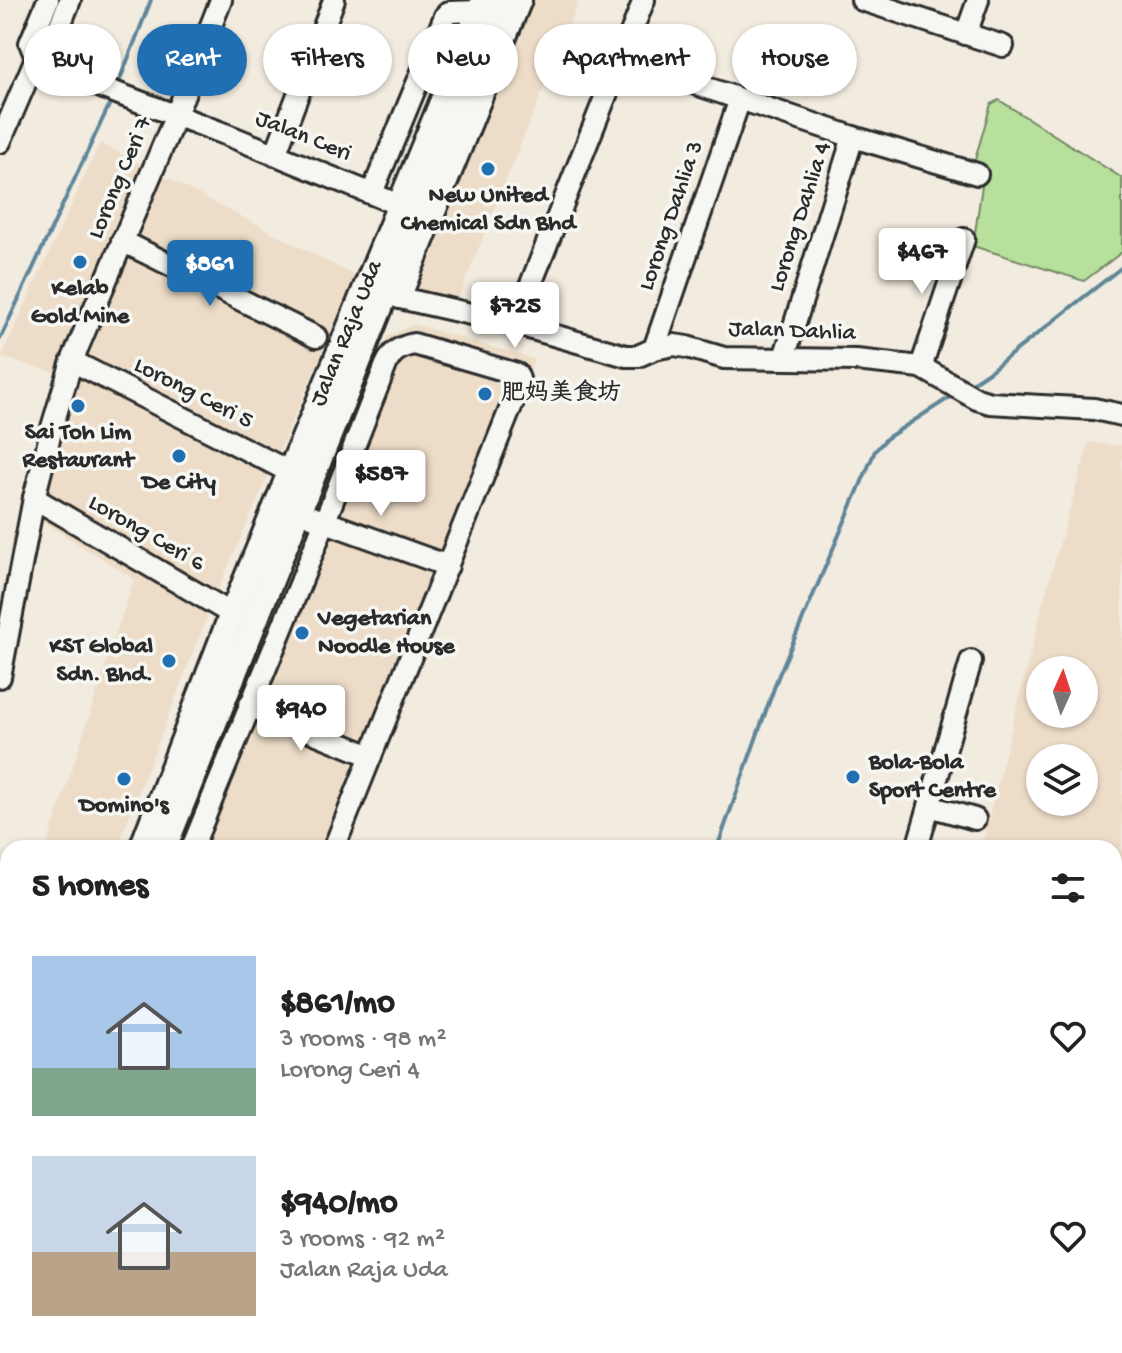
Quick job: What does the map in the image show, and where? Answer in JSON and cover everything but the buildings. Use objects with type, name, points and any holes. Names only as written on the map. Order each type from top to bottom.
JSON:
[{"type":"main road","name":"Jalan Raja Uda","points":[[408,208],[503,0]]},
{"type":"main road","name":"Jalan Raja Uda","points":[[167,840],[385,292],[408,208],[482,5]]},
{"type":"main road","name":"Jalan Raja Uda","points":[[145,840],[290,472],[385,292]]},
{"type":"street","points":[[38,24],[48,0]]},
{"type":"street","points":[[58,24],[70,0]]},
{"type":"street","name":"Lorong Ceri 7","points":[[1,671],[34,498],[72,361],[221,0]]},
{"type":"street","points":[[275,155],[334,0]]},
{"type":"street","points":[[385,292],[521,0]]},
{"type":"street","points":[[635,24],[644,0]]},
{"type":"street","points":[[862,0],[1003,46]]},
{"type":"street","points":[[966,34],[978,0]]},
{"type":"street","name":"Jalan Ceri","points":[[372,193],[445,16],[449,12],[482,5]]},
{"type":"street","points":[[2,132],[24,91]]},
{"type":"street","points":[[716,91],[977,174]]},
{"type":"street","name":"Jalan Ceri","points":[[121,94],[408,208]]},
{"type":"street","points":[[515,324],[606,96]]},
{"type":"street","name":"Lorong Dahlia 3","points":[[654,349],[740,99]]},
{"type":"street","name":"Lorong Dahlia 4","points":[[784,358],[853,137]]},
{"type":"street","points":[[921,367],[964,239]]},
{"type":"street","points":[[122,241],[316,337]]},
{"type":"street","name":"Jalan Dahlia","points":[[385,292],[515,324],[626,356],[638,356],[674,345],[724,358],[856,360],[921,367],[977,399],[1004,404],[1094,409],[1122,415]]},
{"type":"street","name":"Jalan Raja Uda","points":[[195,840],[391,355],[400,347],[414,344],[517,374],[519,387],[337,840]]},
{"type":"street","name":"Lorong Ceri 5","points":[[72,361],[290,472]]},
{"type":"street","name":"Lorong Ceri 6","points":[[34,498],[232,614]]},
{"type":"street","points":[[300,512],[448,566]]},
{"type":"street","points":[[919,840],[971,661]]},
{"type":"street","points":[[249,706],[371,756]]},
{"type":"street","points":[[929,806],[975,819]]},
{"type":"shaded area","points":[[516,0],[579,0],[569,24],[534,24],[534,96],[540,96],[456,304],[405,289],[479,96],[518,96],[518,24],[507,24]]},
{"type":"shaded area","points":[[100,143],[356,276],[213,601],[120,840],[49,840],[134,579],[23,509],[60,374],[1,357]]},
{"type":"shaded area","points":[[413,324],[534,359],[348,840],[179,840],[387,337]]},
{"type":"shaded area","points":[[1089,442],[1122,446],[1122,840],[983,840],[1026,671],[1026,728],[1098,728],[1098,656],[1030,656]]},
{"type":"green space","points":[[999,100],[1122,178],[1122,252],[1084,281],[973,246],[985,166],[974,163],[991,104]]},
{"type":"waterway","points":[[121,77],[151,0]]},
{"type":"waterway","points":[[0,339],[112,99]]},
{"type":"waterway","points":[[969,385],[1122,267]]},
{"type":"waterway","points":[[720,840],[778,677],[875,451],[887,438],[955,394]]},
{"type":"place","name":"New United Chemical Sdn Bhd","points":[[488,169]]},
{"type":"place","name":"Kelab Gold Mine","points":[[80,262]]},
{"type":"place","name":"肥妈美食坊","points":[[485,394]]},
{"type":"place","name":"Sai Toh Lim Restaurant","points":[[78,406]]},
{"type":"place","name":"De City","points":[[179,456]]},
{"type":"place","name":"Vegetarian Noodle House","points":[[302,633]]},
{"type":"place","name":"KST Global Sdn. Bhd.","points":[[169,661]]},
{"type":"place","name":"Bola-Bola Sport Centre","points":[[853,777]]},
{"type":"place","name":"Domino's","points":[[124,779]]}]
